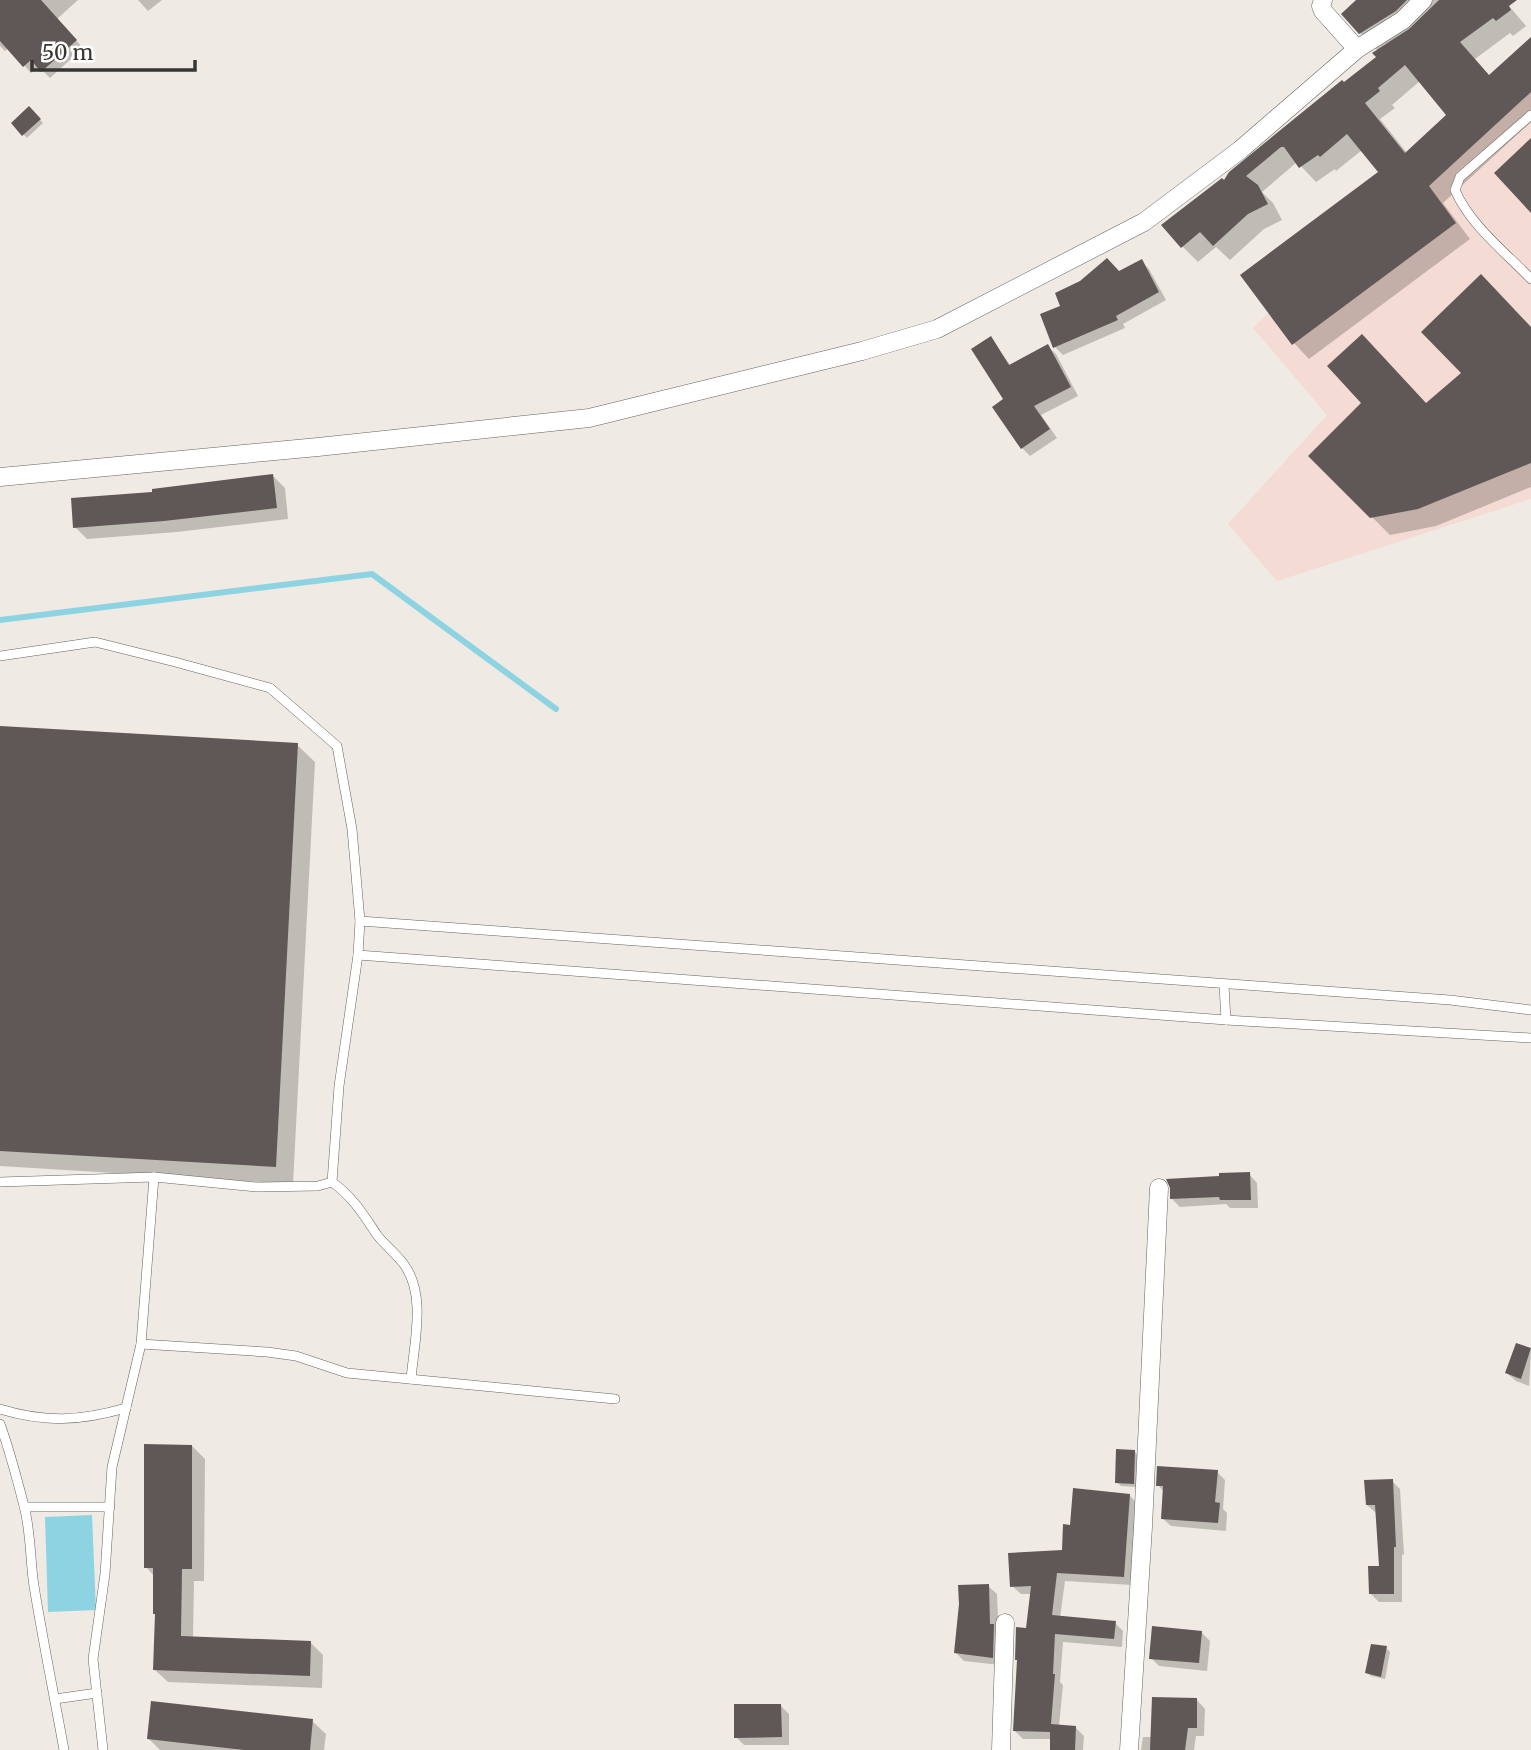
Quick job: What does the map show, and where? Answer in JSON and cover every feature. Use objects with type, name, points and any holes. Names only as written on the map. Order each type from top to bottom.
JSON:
[{"type":"street","points":[[1323,0],[1323,11],[1357,49]]},
{"type":"street","points":[[0,477],[304,449],[589,418],[862,351],[937,329],[1144,222],[1240,150],[1357,49],[1403,20],[1423,0]]},
{"type":"street","points":[[1129,1750],[1159,1188]]},
{"type":"street","points":[[1001,1750],[1005,1623]]},
{"type":"lane","points":[[1531,116],[1460,177],[1455,190],[1475,221],[1531,279]]},
{"type":"lane","points":[[0,656],[95,642],[270,688],[337,746],[352,829],[360,921],[358,955],[339,1086],[332,1182]]},
{"type":"lane","points":[[360,921],[1450,1000],[1531,1010]]},
{"type":"lane","points":[[358,955],[1226,1020],[1531,1038]]},
{"type":"lane","points":[[1224,985],[1226,1020]]},
{"type":"lane","points":[[0,1182],[154,1177],[257,1187],[318,1186],[332,1182]]},
{"type":"lane","points":[[103,1750],[93,1659],[105,1574],[112,1466],[141,1344],[154,1177]]},
{"type":"lane","points":[[332,1182],[349,1194],[381,1240],[404,1265],[413,1287],[417,1306],[411,1379]]},
{"type":"lane","points":[[141,1344],[296,1356],[347,1373],[615,1399]]},
{"type":"lane","points":[[0,1409],[47,1420],[91,1418],[126,1408]]},
{"type":"lane","points":[[0,1424],[25,1507],[35,1596],[64,1750]]},
{"type":"lane","points":[[25,1507],[110,1507]]},
{"type":"lane","points":[[55,1699],[97,1693]]},
{"type":"shaded area","points":[[1531,56],[1531,499],[1277,581],[1228,524],[1327,415],[1253,328]]},
{"type":"water","points":[[92,1515],[96,1610],[48,1612],[45,1517]]},
{"type":"building","points":[[0,0],[41,0],[77,40],[41,72],[31,60],[23,67],[0,41]]},
{"type":"building","points":[[1356,0],[1407,0],[1396,11],[1359,34],[1341,14]]},
{"type":"building","points":[[1439,0],[1517,0],[1509,6],[1511,10],[1496,21],[1493,18],[1460,42],[1489,75],[1531,37],[1531,92],[1429,186],[1456,223],[1292,345],[1240,275],[1378,172],[1347,134],[1320,157],[1318,155],[1299,168],[1284,147],[1281,147],[1246,176],[1258,185],[1268,204],[1248,214],[1213,246],[1200,232],[1181,248],[1161,225],[1222,178],[1224,180],[1229,172],[1342,80],[1344,82],[1376,57],[1372,53],[1409,29]],"holes":[[[1405,65],[1446,115],[1405,153],[1365,103]]]},
{"type":"building","points":[[29,106],[41,119],[22,136],[11,123]]},
{"type":"building","points":[[1531,138],[1531,213],[1494,173]]},
{"type":"building","points":[[1107,258],[1119,271],[1142,259],[1159,292],[1116,316],[1118,320],[1053,348],[1040,314],[1060,306],[1055,293],[1080,281]]},
{"type":"building","points":[[1481,274],[1531,327],[1531,463],[1418,509],[1370,518],[1308,456],[1361,403],[1327,366],[1362,334],[1426,403],[1461,373],[1421,332]]},
{"type":"building","points":[[991,336],[1009,365],[1048,344],[1071,387],[1034,406],[1050,429],[1021,449],[992,407],[1003,399],[971,349]]},
{"type":"building","points":[[273,474],[277,508],[73,528],[71,498],[152,492],[152,489]]},
{"type":"building","points":[[0,726],[298,743],[276,1167],[0,1151]]},
{"type":"building","points":[[1250,1172],[1251,1200],[1220,1200],[1219,1197],[1170,1199],[1170,1188],[1166,1179]]},
{"type":"building","points":[[1516,1343],[1531,1348],[1521,1379],[1505,1373]]},
{"type":"building","points":[[144,1444],[192,1445],[192,1569],[182,1569],[181,1636],[311,1641],[310,1676],[153,1670],[153,1568],[144,1568]]},
{"type":"building","points":[[1116,1449],[1135,1450],[1134,1484],[1115,1483]]},
{"type":"building","points":[[1157,1466],[1218,1470],[1215,1502],[1220,1503],[1218,1523],[1161,1519],[1163,1486],[1156,1486]]},
{"type":"building","points":[[1393,1479],[1396,1547],[1394,1594],[1369,1594],[1368,1566],[1379,1566],[1375,1505],[1366,1505],[1364,1480]]},
{"type":"building","points":[[1073,1488],[1130,1494],[1124,1577],[1057,1573],[1052,1615],[1116,1621],[1114,1639],[1055,1634],[1051,1724],[1076,1726],[1075,1750],[1050,1750],[1050,1732],[1013,1731],[1016,1627],[1026,1628],[1031,1586],[1010,1587],[1008,1553],[1062,1550],[1063,1524],[1070,1525]]},
{"type":"building","points":[[989,1584],[990,1624],[994,1624],[993,1658],[954,1653],[959,1604],[958,1585]]},
{"type":"building","points":[[1152,1626],[1202,1631],[1199,1663],[1149,1659]]},
{"type":"building","points":[[1371,1644],[1387,1646],[1381,1677],[1365,1673]]},
{"type":"building","points":[[1152,1697],[1197,1698],[1197,1728],[1188,1728],[1185,1750],[1150,1750]]},
{"type":"building","points":[[151,1701],[313,1719],[310,1750],[244,1750],[147,1739]]},
{"type":"building","points":[[734,1704],[781,1704],[782,1737],[734,1738]]},
{"type":"waterway","points":[[0,620],[372,574],[556,709]]}]
